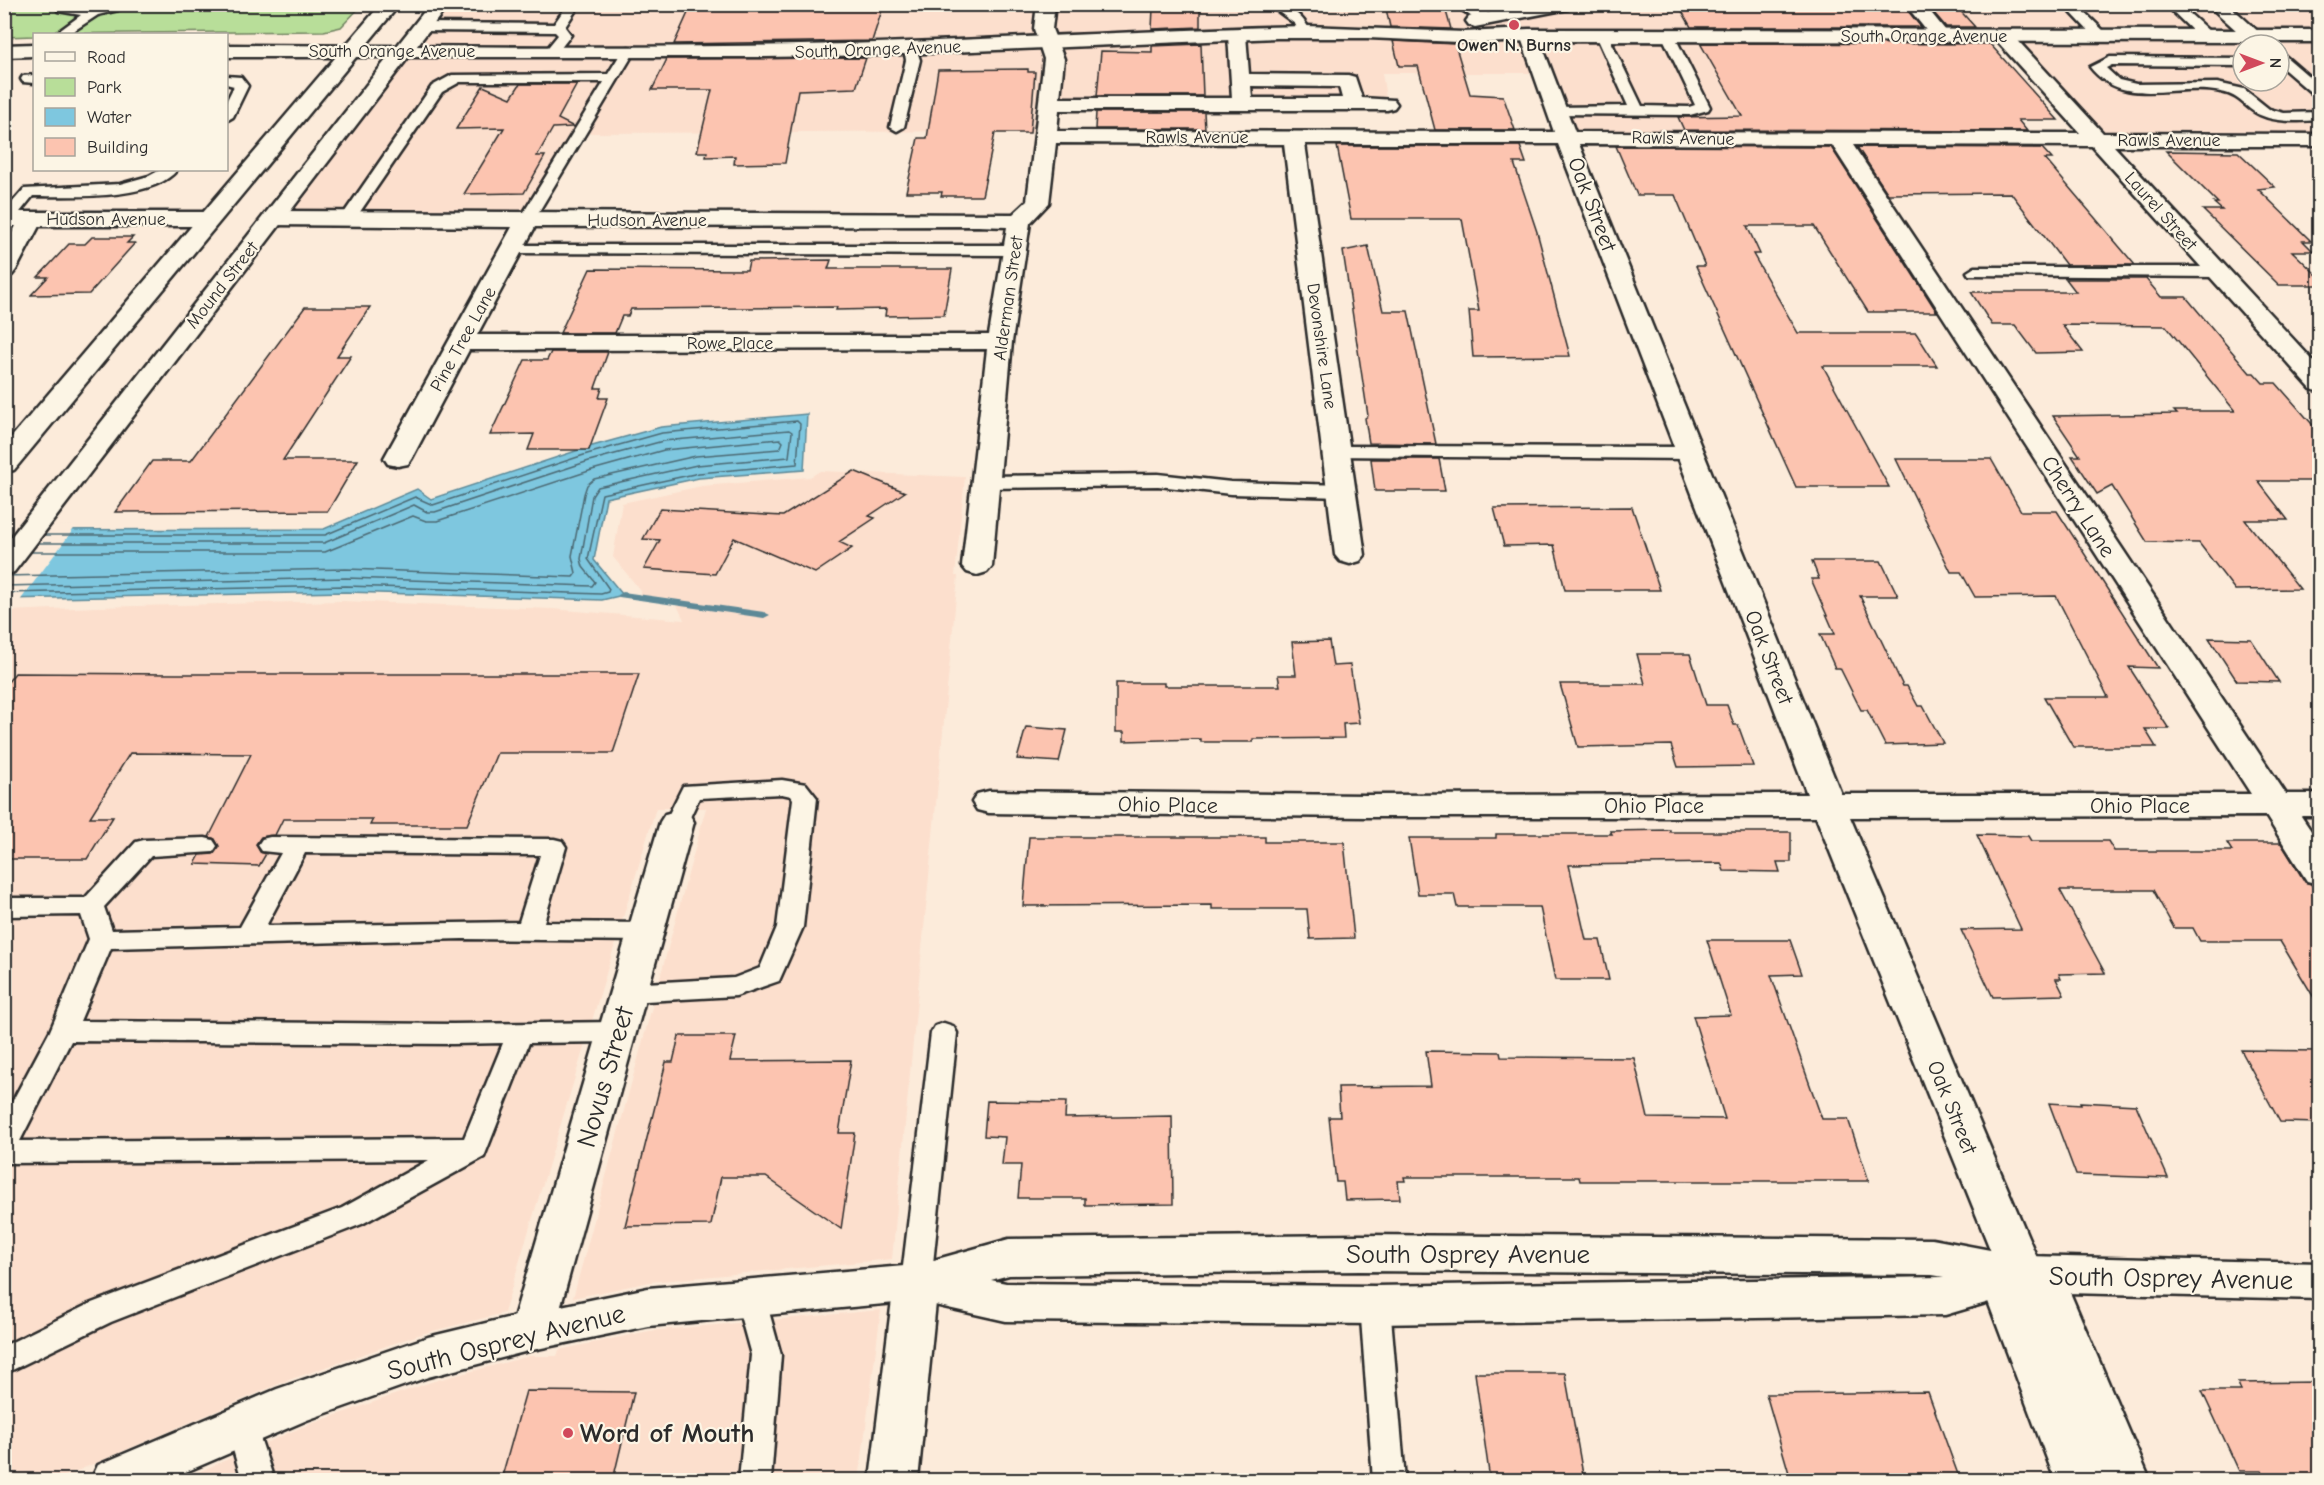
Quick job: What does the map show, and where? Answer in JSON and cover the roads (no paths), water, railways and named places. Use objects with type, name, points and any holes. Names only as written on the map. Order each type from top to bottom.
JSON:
[{"type":"street","points":[[4,464],[220,232],[351,51],[391,4]]},
{"type":"street","points":[[380,51],[418,4]]},
{"type":"street","name":"Mound Street","points":[[4,566],[440,4]]},
{"type":"street","name":"Alderman Street","points":[[977,566],[1000,342],[1014,250],[1019,221],[1038,203],[1054,59],[1043,28],[1046,4]]},
{"type":"street","points":[[1462,4],[1487,19]]},
{"type":"street","points":[[1406,33],[1568,4]]},
{"type":"street","points":[[1914,4],[1941,36]]},
{"type":"street","points":[[2216,4],[2250,33]]},
{"type":"street","name":"South Orange Avenue","points":[[228,51],[910,48],[1237,35],[1406,33],[1422,37],[1509,38],[1529,35],[1602,35],[2206,36],[2231,38]]},
{"type":"street","points":[[1237,35],[1243,104]]},
{"type":"street","name":"Oak Street","points":[[1529,35],[1828,804],[2022,1276]]},
{"type":"street","name":"Laurel Street","points":[[2003,36],[2319,384]]},
{"type":"street","name":"South Orange Avenue","points":[[2291,38],[2319,36]]},
{"type":"street","points":[[4,51],[33,50]]},
{"type":"street","points":[[1240,80],[1347,81],[1353,104]]},
{"type":"street","points":[[1049,104],[1387,104]]},
{"type":"street","name":"Rawls Avenue","points":[[1046,137],[1294,137],[1562,124],[1839,140],[2319,140]]},
{"type":"street","name":"Devonshire Lane","points":[[1294,137],[1350,555]]},
{"type":"street","name":"Cherry Lane","points":[[1839,140],[2319,872]]},
{"type":"street","name":"Hudson Avenue","points":[[274,218],[978,219],[1019,221]]},
{"type":"street","name":"Hudson Avenue","points":[[6,219],[220,232]]},
{"type":"street","points":[[4,270],[32,219]]},
{"type":"street","name":"Pine Tree Lane","points":[[398,458],[527,220]]},
{"type":"street","points":[[220,232],[236,267]]},
{"type":"street","name":"Rowe Place","points":[[460,342],[1000,342]]},
{"type":"street","name":"Ohio Place","points":[[988,802],[1367,806],[2319,805]]},
{"type":"street","name":"Novus Street","points":[[532,1331],[677,822]]},
{"type":"street","name":"South Osprey Avenue","points":[[115,1480],[293,1404],[428,1357],[532,1331],[648,1307],[916,1283],[1009,1257],[1360,1253],[1932,1257],[2022,1276],[2319,1281]]},
{"type":"street","points":[[2022,1276],[2079,1480]]},
{"type":"street","points":[[2022,1276],[2126,1480]]},
{"type":"street","name":"South Osprey Avenue","points":[[916,1283],[1006,1302],[1376,1305],[1945,1296],[2022,1276]]},
{"type":"street","points":[[894,1480],[916,1283]]},
{"type":"lane","points":[[63,4],[62,8],[90,14],[123,10]]},
{"type":"lane","points":[[558,28],[573,4]]},
{"type":"lane","points":[[1274,4],[1300,22],[1306,34]]},
{"type":"lane","points":[[2069,4],[2102,37]]},
{"type":"lane","points":[[2171,4],[2206,36]]},
{"type":"lane","points":[[62,33],[90,14]]},
{"type":"lane","points":[[423,27],[558,28],[565,35],[551,51]]},
{"type":"lane","points":[[467,51],[485,28]]},
{"type":"lane","points":[[1602,35],[1636,110]]},
{"type":"lane","points":[[1562,124],[1636,110],[1690,111],[1703,107],[1668,36]]},
{"type":"lane","points":[[897,127],[913,60],[910,48]]},
{"type":"lane","points":[[527,220],[629,51]]},
{"type":"lane","points":[[2231,62],[2110,61],[2097,67],[2114,83],[2136,88],[2217,87],[2231,90]]},
{"type":"lane","points":[[2291,69],[2319,93]]},
{"type":"lane","points":[[348,219],[437,89],[457,78],[613,78]]},
{"type":"lane","points":[[228,80],[236,80],[241,86],[228,113]]},
{"type":"lane","points":[[2241,93],[2264,112],[2284,117],[2319,116]]},
{"type":"lane","points":[[6,219],[29,192],[125,189],[159,177],[168,171]]},
{"type":"lane","points":[[511,250],[1014,250]]},
{"type":"lane","points":[[1975,272],[2217,272]]},
{"type":"lane","points":[[1336,452],[1690,453]]},
{"type":"lane","points":[[986,482],[1147,480],[1231,488],[1342,491]]},
{"type":"lane","points":[[628,993],[736,987],[770,974],[790,927],[805,798],[798,789],[782,786],[691,791],[677,822]]},
{"type":"lane","points":[[270,845],[554,847],[529,930]]},
{"type":"lane","points":[[248,936],[297,845]]},
{"type":"lane","points":[[4,907],[91,906],[144,848],[205,846]]},
{"type":"lane","points":[[4,1145],[63,1031],[102,939],[91,906]]},
{"type":"lane","points":[[102,939],[529,930],[646,932]]},
{"type":"lane","points":[[63,1031],[617,1032]]},
{"type":"lane","points":[[4,1361],[100,1313],[352,1216],[474,1149],[520,1033]]},
{"type":"lane","points":[[916,1283],[944,1033]]},
{"type":"lane","points":[[4,1152],[474,1149]]},
{"type":"lane","points":[[750,1297],[766,1355],[755,1480]]},
{"type":"lane","points":[[1376,1305],[1389,1480]]},
{"type":"lane","points":[[242,1426],[258,1480]]},
{"type":"water","points":[[807,414],[804,470],[699,478],[606,498],[594,560],[623,595],[602,600],[346,592],[5,599],[4,530],[324,529],[417,489],[431,499],[585,448],[661,427]]},
{"type":"waterway","points":[[623,595],[764,615]]},
{"type":"place","name":"Owen N. Burns","points":[[1514,25]]},
{"type":"place","name":"Word of Mouth","points":[[568,1433]]}]
